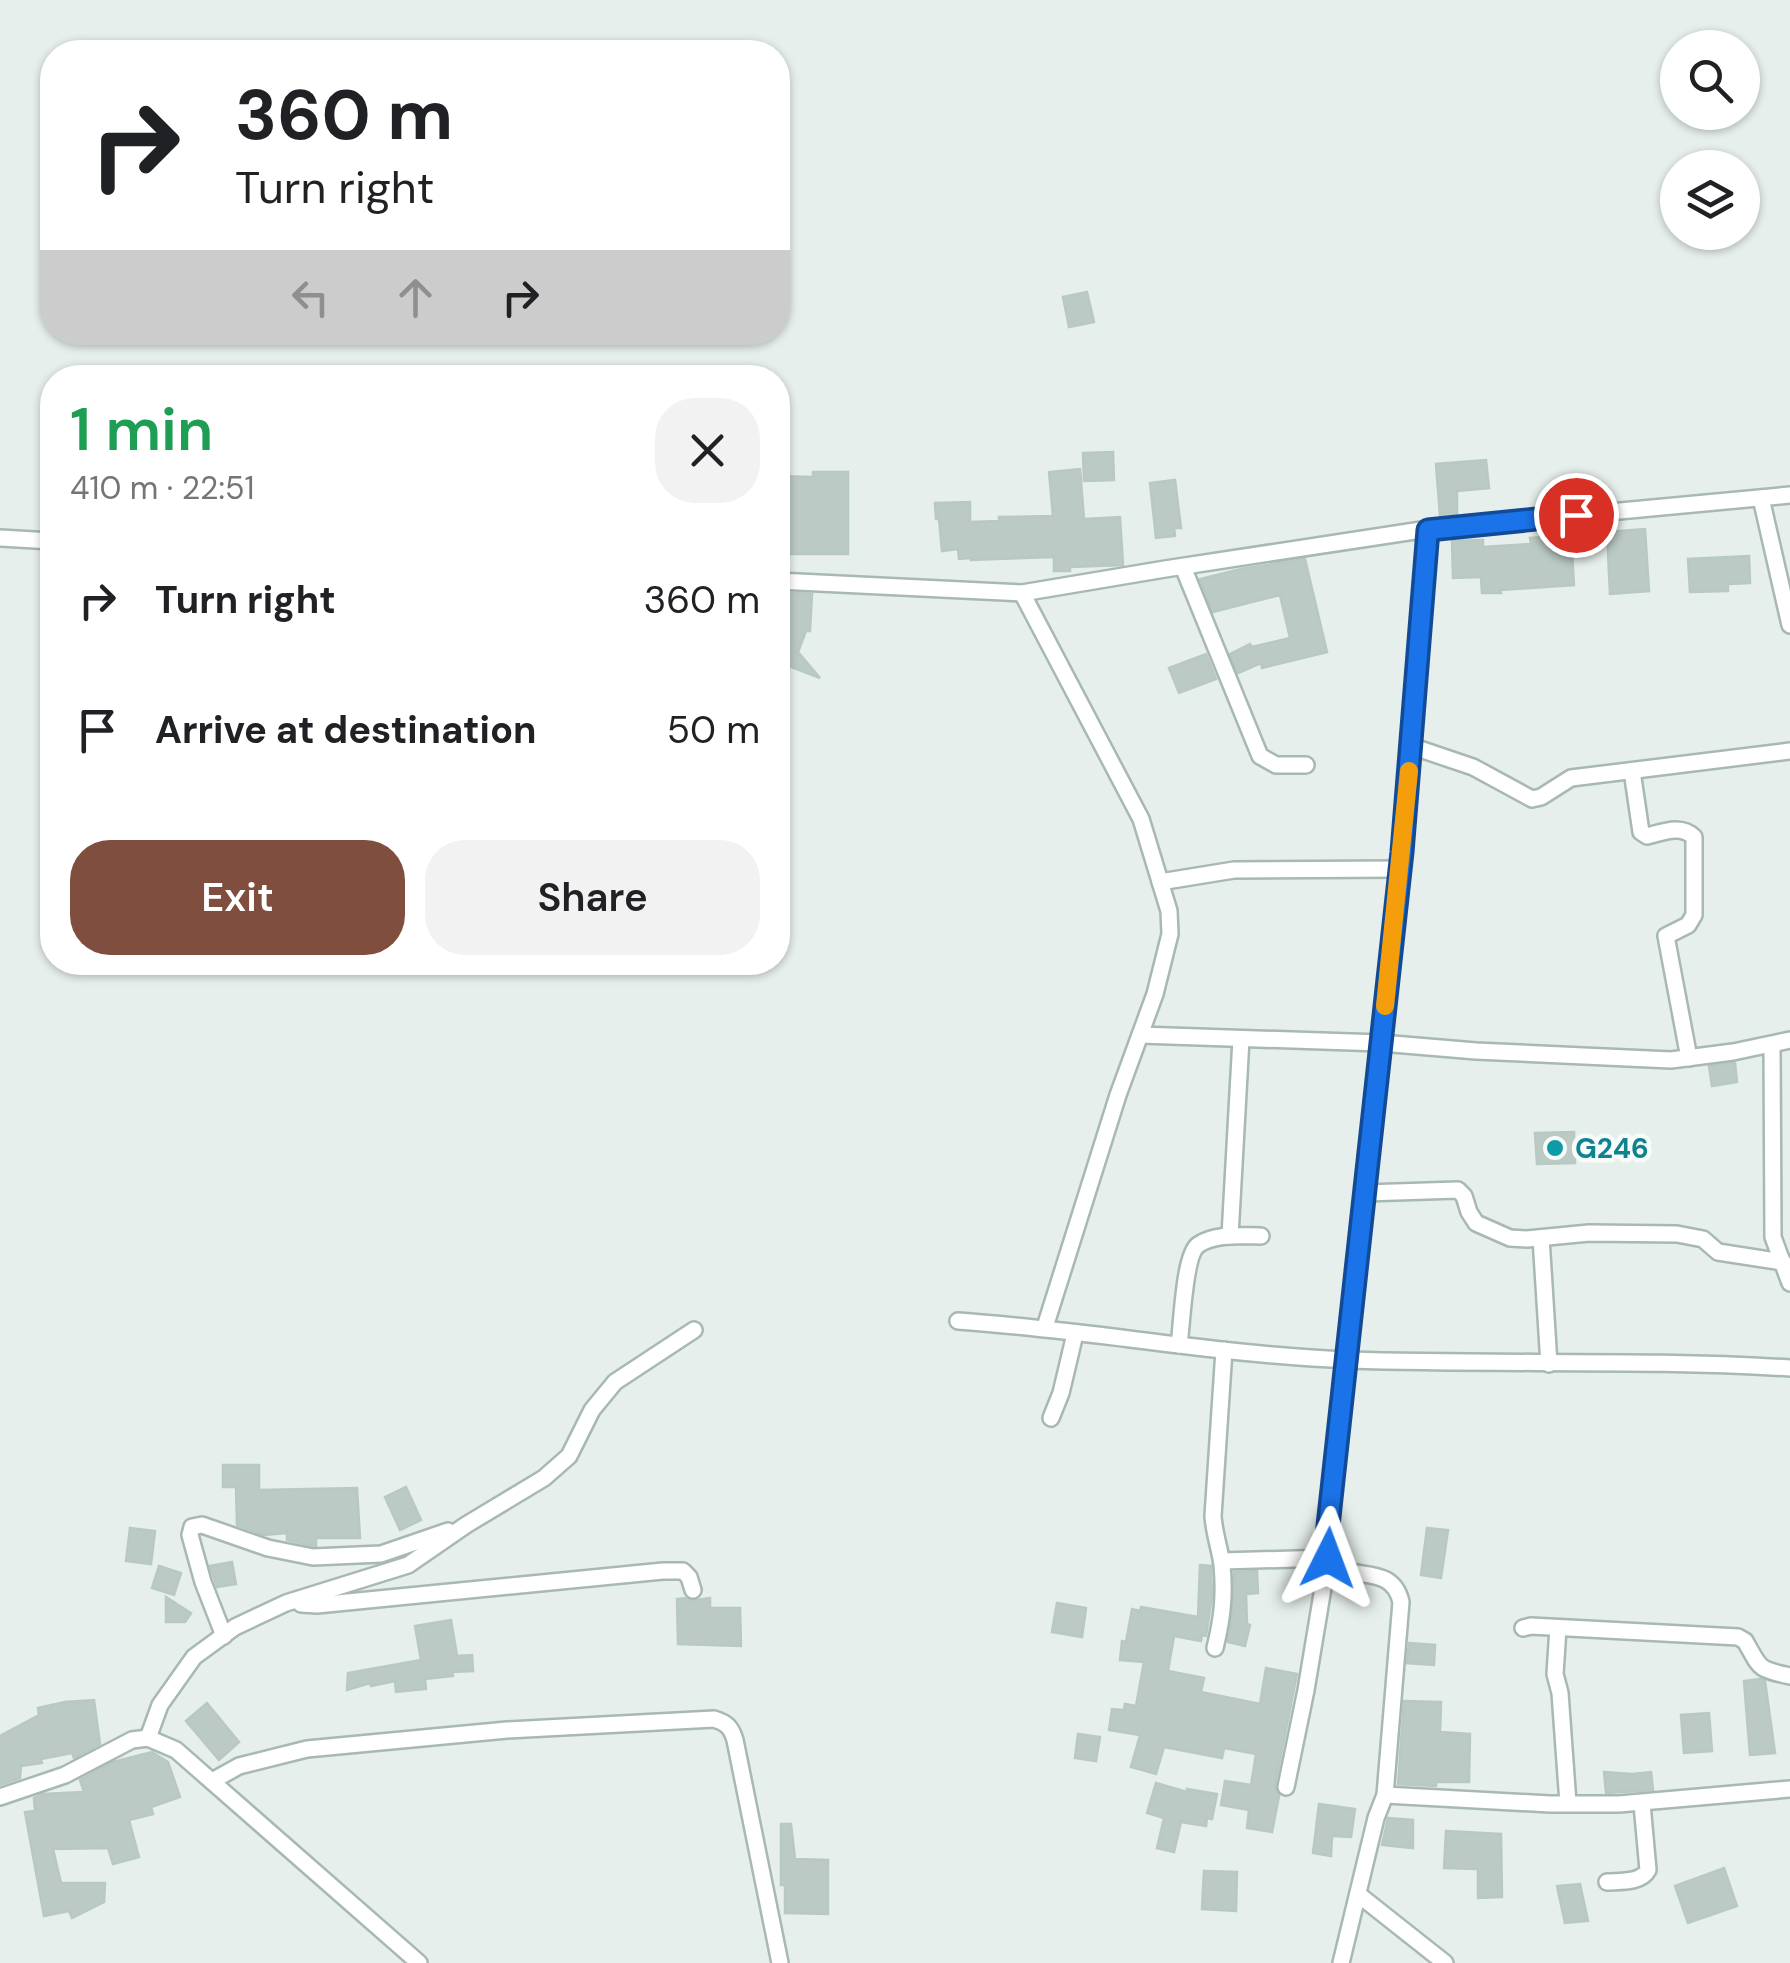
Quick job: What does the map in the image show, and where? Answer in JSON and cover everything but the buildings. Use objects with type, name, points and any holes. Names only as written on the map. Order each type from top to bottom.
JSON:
[{"type":"street","points":[[790,582],[1022,594],[1428,530],[1790,495]]},
{"type":"street","points":[[1761,498],[1790,624]]},
{"type":"street","points":[[1286,1787],[1328,1558],[1326,1544],[1400,869],[1428,530]]},
{"type":"street","points":[[0,538],[40,540]]},
{"type":"street","points":[[1183,567],[1260,756],[1276,765],[1306,764]]},
{"type":"street","points":[[1022,594],[1140,819],[1169,911],[1170,934],[1155,994],[1118,1095],[1046,1327]]},
{"type":"street","points":[[1411,746],[1473,767],[1532,799],[1572,778],[1790,752]]},
{"type":"street","points":[[1632,770],[1641,832],[1647,836],[1678,829],[1694,837],[1694,916],[1688,925],[1666,936],[1688,1058]]},
{"type":"street","points":[[1160,882],[1234,870],[1400,869]]},
{"type":"street","points":[[1140,1035],[1381,1042],[1671,1060],[1790,1040]]},
{"type":"street","points":[[1230,1236],[1240,1039]]},
{"type":"street","points":[[1772,1045],[1783,1262],[1790,1283]]},
{"type":"street","points":[[1366,1193],[1458,1190],[1476,1222],[1510,1238],[1588,1233],[1678,1234],[1702,1239],[1718,1252],[1783,1262]]},
{"type":"street","points":[[1179,1345],[1192,1252],[1199,1244],[1230,1236],[1261,1236]]},
{"type":"street","points":[[1541,1238],[1549,1364]]},
{"type":"street","points":[[958,1320],[1347,1360],[1790,1368]]},
{"type":"street","points":[[148,1738],[160,1705],[194,1657],[236,1627],[286,1603],[408,1566],[466,1524],[544,1478],[569,1456],[592,1410],[615,1382],[694,1330]]},
{"type":"street","points":[[1051,1418],[1074,1334]]},
{"type":"street","points":[[1215,1648],[1223,1615],[1222,1561],[1213,1516],[1224,1350]]},
{"type":"street","points":[[224,1636],[190,1535],[192,1527],[212,1528],[294,1554],[352,1556],[381,1554],[466,1524]]},
{"type":"street","points":[[1222,1561],[1328,1558]]},
{"type":"street","points":[[1328,1558],[1334,1566],[1382,1577],[1392,1584],[1398,1592],[1400,1613],[1384,1794],[1341,1963]]},
{"type":"street","points":[[286,1603],[317,1605],[683,1570],[690,1577],[693,1590]]},
{"type":"street","points":[[1522,1628],[1738,1638],[1746,1641],[1758,1665],[1766,1671],[1790,1676]]},
{"type":"street","points":[[1558,1628],[1555,1674],[1560,1693],[1568,1803]]},
{"type":"street","points":[[212,1781],[239,1766],[307,1749],[507,1730],[714,1719],[732,1730],[780,1963]]},
{"type":"street","points":[[0,1797],[65,1775],[132,1740],[148,1738],[176,1750],[419,1963]]},
{"type":"street","points":[[1384,1794],[1642,1804],[1790,1789]]},
{"type":"street","points":[[1607,1882],[1639,1879],[1648,1870],[1642,1804]]},
{"type":"street","points":[[1358,1895],[1444,1963]]},
{"type":"slow traffic","points":[[1385,1006],[1409,771]]},
{"type":"place","name":"G246","points":[[1555,1148]]},
{"type":"route","points":[[1328,1558],[1326,1544],[1402,852],[1428,530],[1576,515]]}]
